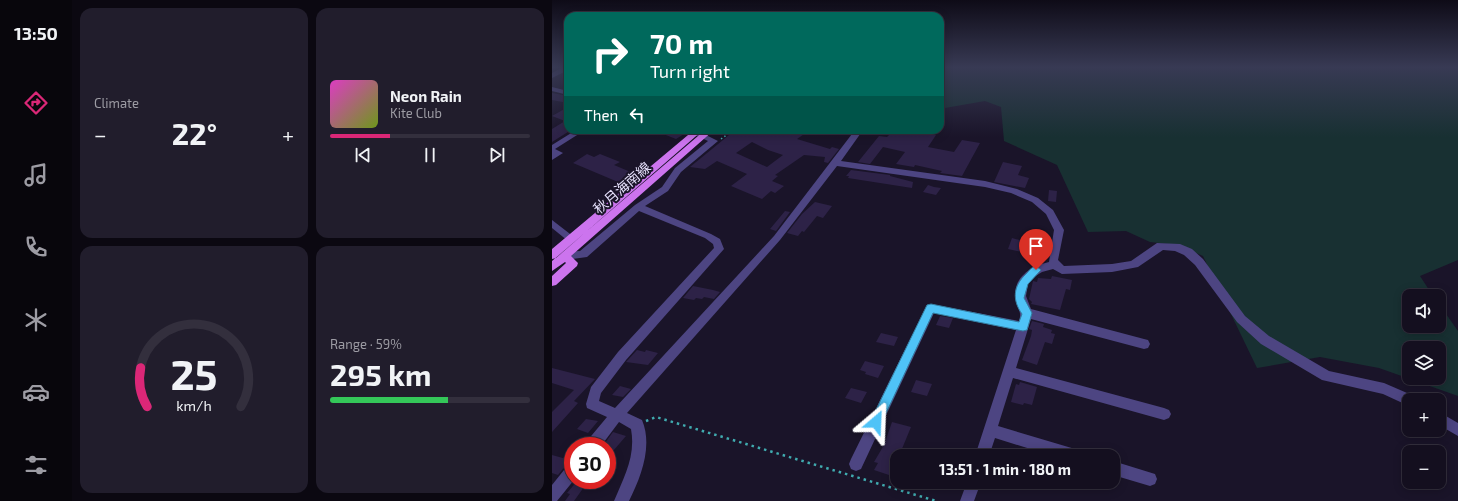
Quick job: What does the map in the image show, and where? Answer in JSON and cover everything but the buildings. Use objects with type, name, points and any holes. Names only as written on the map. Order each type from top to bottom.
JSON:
[{"type":"main road","name":"秋月海南線","points":[[552,267],[557,253],[571,238],[697,134]]},
{"type":"main road","name":"秋月海南線","points":[[557,253],[697,134]]},
{"type":"main road","points":[[552,282],[573,263],[557,253]]},
{"type":"street","points":[[552,150],[576,134]]},
{"type":"street","points":[[557,253],[583,254],[638,207],[665,189],[678,170],[714,141],[702,134]]},
{"type":"street","points":[[599,437],[617,415],[777,238],[835,164],[856,134]]},
{"type":"street","points":[[552,150],[559,153],[552,157]]},
{"type":"street","points":[[835,164],[985,184],[1014,191],[1035,200],[1050,212],[1059,230],[1053,260],[1055,265],[1062,270],[1112,268],[1134,264],[1161,246],[1176,247],[1188,252],[1200,262],[1241,319],[1264,340],[1326,376],[1384,389],[1402,397]]},
{"type":"street","points":[[621,501],[626,491],[639,449],[640,437],[637,425],[617,415],[605,412],[592,404],[595,391],[622,356],[719,249],[717,242],[708,236],[638,207]]},
{"type":"street","points":[[552,223],[571,238]]},
{"type":"street","points":[[1055,265],[1036,270],[1024,282],[1019,298],[1021,305],[1027,313],[1144,344]]},
{"type":"street","points":[[856,464],[931,308],[1023,327]]},
{"type":"street","points":[[984,449],[1010,372],[1027,313]]},
{"type":"street","points":[[1010,372],[1164,414]]},
{"type":"street","points":[[1446,422],[1458,430]]},
{"type":"street","points":[[991,430],[1052,449]]},
{"type":"street","points":[[1120,470],[1150,479]]},
{"type":"street","points":[[552,496],[564,481]]},
{"type":"street","points":[[967,501],[971,489]]},
{"type":"path","points":[[714,141],[722,139],[729,134]]},
{"type":"path","points":[[637,425],[656,417],[936,501]]},
{"type":"green space","points":[[944,90],[1458,90],[1458,260],[1420,276],[1428,289],[1402,289],[1402,333],[1446,333],[1446,314],[1458,331],[1458,396],[1427,385],[1446,385],[1446,341],[1402,341],[1402,376],[1379,368],[1320,357],[1257,368],[1203,256],[1178,245],[1150,242],[1126,231],[1088,232],[1057,165],[1004,141],[1001,107],[985,101],[944,109]]},
{"type":"route","points":[[876,422],[931,308],[1023,327],[1027,313],[1021,305],[1019,298],[1020,290],[1029,275],[1036,270]]}]
